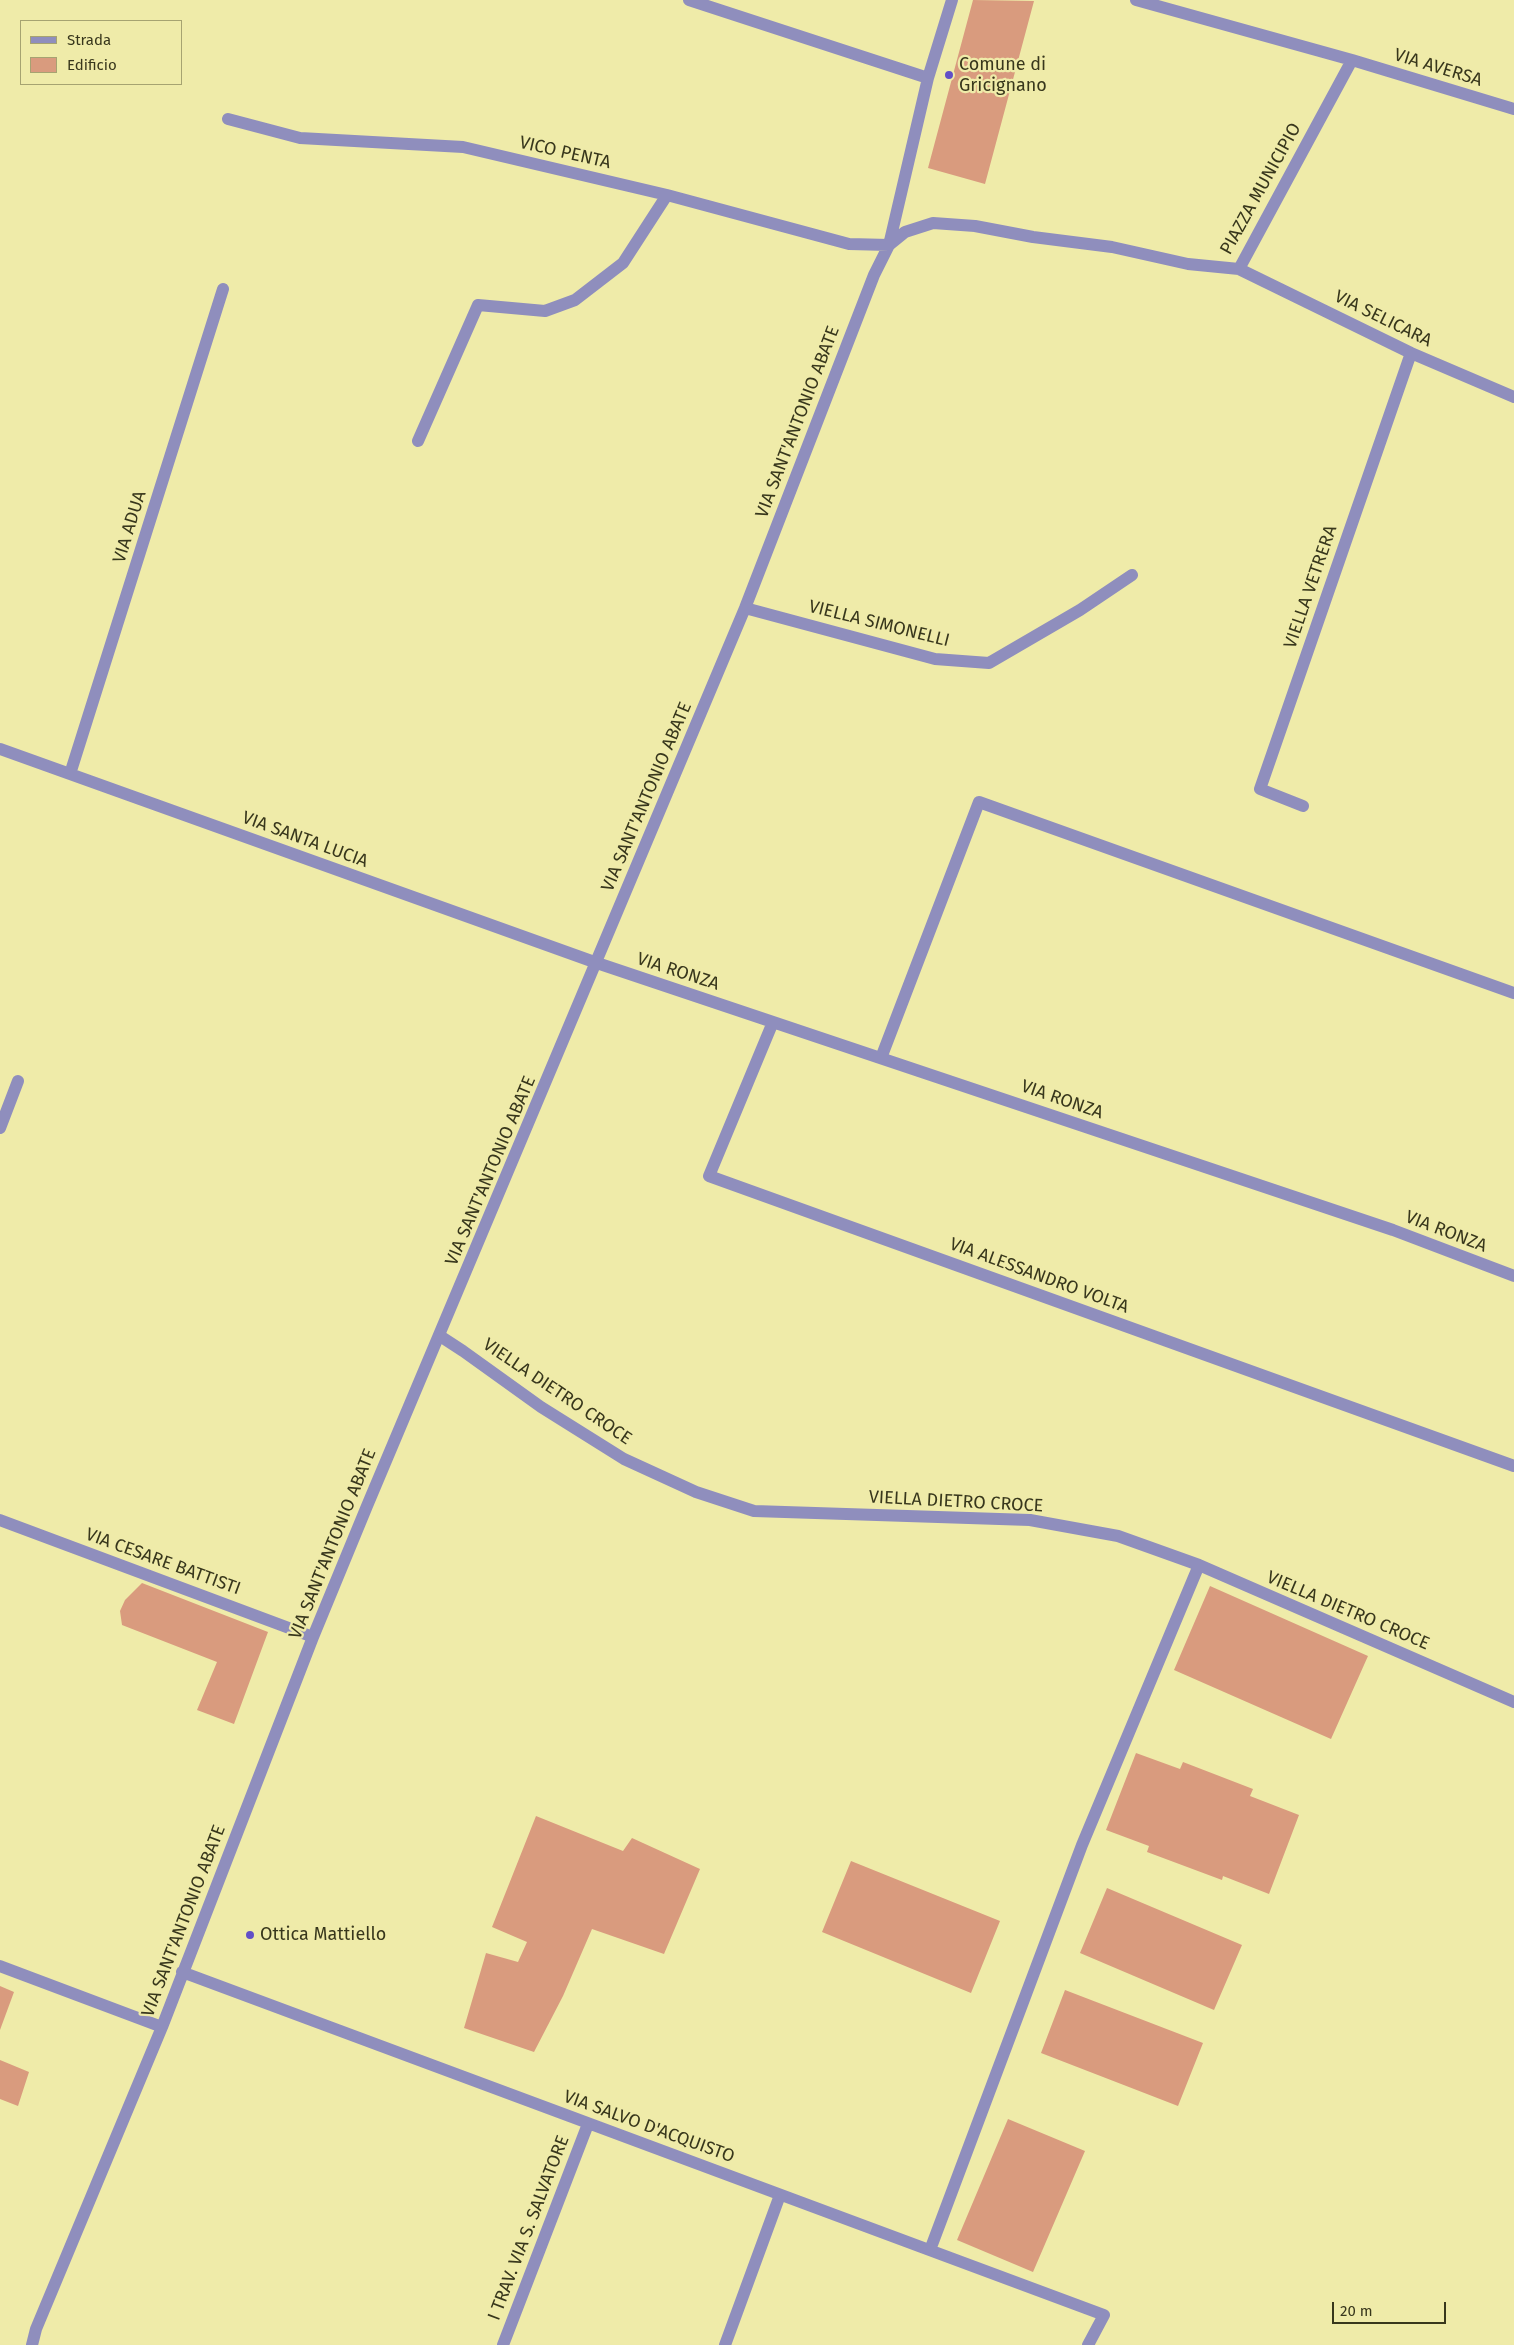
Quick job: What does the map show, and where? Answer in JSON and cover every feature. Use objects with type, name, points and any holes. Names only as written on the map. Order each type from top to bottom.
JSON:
[{"type":"street","points":[[689,0],[928,78]]},
{"type":"street","name":"VIA SANT'ANTONIO ABATE","points":[[32,2345],[36,2329],[162,2027],[314,1637],[745,608],[874,275],[889,245],[928,78],[952,0]]},
{"type":"street","points":[[1136,0],[1352,60]]},
{"type":"street","name":"VIA AVERSA","points":[[1352,60],[1514,109]]},
{"type":"street","name":"PIAZZA MUNICIPIO","points":[[889,245],[905,232],[933,222],[975,226],[1033,237],[1112,247],[1188,264],[1239,269],[1352,60]]},
{"type":"street","name":"VICO PENTA","points":[[228,120],[300,138],[463,147],[667,195],[849,244],[889,245]]},
{"type":"street","points":[[418,441],[478,305],[545,311],[575,300],[623,263],[667,195]]},
{"type":"street","name":"VIA SELICARA","points":[[1239,269],[1411,353],[1514,397]]},
{"type":"street","name":"VIA ADUA","points":[[70,774],[223,289]]},
{"type":"street","name":"VIELLA VETRERA","points":[[1303,806],[1260,789],[1411,353]]},
{"type":"street","name":"VIELLA SIMONELLI","points":[[745,608],[935,659],[989,663],[1080,610],[1132,576]]},
{"type":"street","name":"VIA SANTA LUCIA","points":[[0,749],[597,963]]},
{"type":"street","points":[[881,1058],[980,802],[1514,993]]},
{"type":"street","name":"VIA RONZA","points":[[597,963],[1393,1230],[1514,1276]]},
{"type":"street","name":"VIA ALESSANDRO VOLTA","points":[[773,1022],[709,1176],[1514,1466]]},
{"type":"street","points":[[0,1128],[18,1081]]},
{"type":"street","name":"VIELLA DIETRO CROCE","points":[[440,1336],[541,1407],[624,1459],[696,1492],[754,1510],[1030,1520],[1118,1536],[1199,1565],[1514,1702]]},
{"type":"street","name":"VIA CESARE BATTISTI","points":[[0,1520],[314,1637]]},
{"type":"street","points":[[930,2250],[1082,1845],[1199,1565]]},
{"type":"street","points":[[0,1966],[162,2027]]},
{"type":"street","name":"VIA SALVO D'ACQUISTO","points":[[182,1972],[1104,2316],[1088,2345]]},
{"type":"street","name":"I TRAV. VIA S. SALVATORE","points":[[503,2345],[588,2124]]},
{"type":"street","points":[[726,2345],[780,2195]]},
{"type":"building","points":[[973,0],[1034,1],[985,184],[928,168]]},
{"type":"building","points":[[142,1583],[268,1632],[234,1724],[197,1710],[217,1662],[122,1625],[120,1611],[125,1600]]},
{"type":"building","points":[[1210,1586],[1368,1656],[1331,1739],[1174,1670]]},
{"type":"building","points":[[1136,1753],[1180,1769],[1183,1762],[1253,1789],[1250,1796],[1299,1815],[1269,1894],[1223,1876],[1222,1880],[1147,1852],[1149,1846],[1106,1830]]},
{"type":"building","points":[[536,1816],[623,1851],[632,1838],[700,1869],[664,1954],[592,1929],[563,1996],[534,2052],[464,2028],[486,1953],[518,1962],[527,1942],[492,1927]]},
{"type":"building","points":[[851,1861],[1000,1921],[971,1993],[822,1932]]},
{"type":"building","points":[[1107,1888],[1242,1945],[1214,2010],[1080,1953]]},
{"type":"building","points":[[0,1986],[14,1992],[0,2030]]},
{"type":"building","points":[[1065,1990],[1203,2043],[1178,2106],[1041,2053]]},
{"type":"building","points":[[0,2060],[29,2072],[18,2106],[0,2099]]},
{"type":"building","points":[[1008,2119],[1085,2151],[1033,2272],[957,2240]]},
{"type":"place","name":"Comune di Gricignano","points":[[949,75]]},
{"type":"place","name":"Ottica Mattiello","points":[[250,1935]]}]
